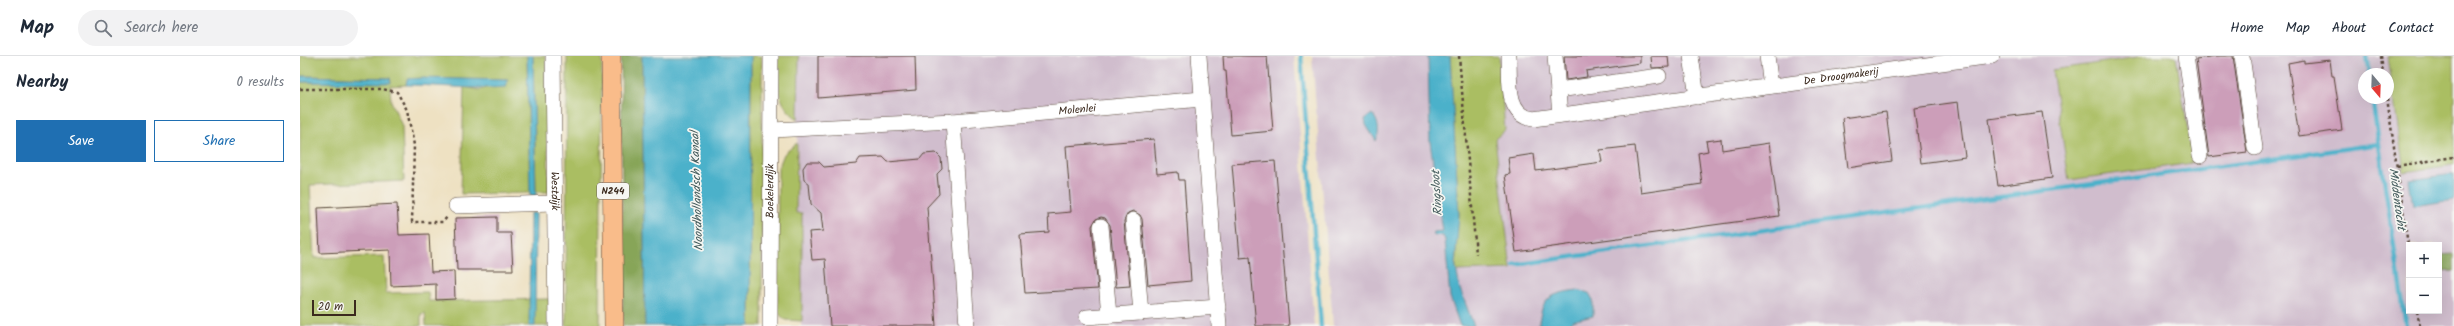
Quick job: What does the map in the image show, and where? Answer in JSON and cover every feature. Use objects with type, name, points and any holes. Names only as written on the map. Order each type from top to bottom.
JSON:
[{"type":"main road","name":"N244","points":[[611,56],[614,326]]},
{"type":"street","name":"Westdijk","points":[[553,56],[556,326]]},
{"type":"street","name":"Boekelerdijk","points":[[770,56],[772,130],[770,326]]},
{"type":"street","points":[[1199,56],[1219,326]]},
{"type":"street","name":"De Droogmakerij","points":[[1509,56],[1512,99],[1515,110],[1525,118],[1533,119],[1986,56]]},
{"type":"street","points":[[1555,56],[1560,115]]},
{"type":"street","points":[[1691,56],[1697,96]]},
{"type":"street","points":[[1767,56],[1771,86]]},
{"type":"street","points":[[2186,56],[2200,156]]},
{"type":"street","points":[[2242,56],[2255,148]]},
{"type":"street","points":[[1558,90],[1659,76]]},
{"type":"street","points":[[1619,81],[1623,107]]},
{"type":"street","name":"Molenlei","points":[[772,130],[953,121],[1202,99]]},
{"type":"street","points":[[953,121],[967,326]]},
{"type":"street","points":[[456,206],[555,202]]},
{"type":"street","points":[[1133,318],[1134,220]]},
{"type":"street","points":[[1102,226],[1109,315]]},
{"type":"street","points":[[1087,317],[1109,315],[1133,318],[1218,307]]},
{"type":"path","points":[[1459,56],[1476,254]]},
{"type":"path","points":[[2381,56],[2382,68]]},
{"type":"path","points":[[300,89],[382,89],[397,92],[407,110],[414,145],[412,222],[443,222],[456,206]]},
{"type":"path","points":[[2388,104],[2408,242]]},
{"type":"path","points":[[2397,166],[2454,157]]},
{"type":"path","points":[[2418,314],[2420,326]]},
{"type":"shaded area","points":[[799,56],[1294,56],[1314,326],[801,326],[802,213],[796,213]]},
{"type":"shaded area","points":[[1312,56],[2454,56],[2454,326],[1333,326]]},
{"type":"green space","points":[[300,56],[527,56],[530,193],[461,194],[464,87],[480,90],[507,80],[407,79],[406,85],[390,86],[391,101],[402,126],[404,181],[310,185],[314,258],[384,256],[386,293],[428,292],[429,301],[550,299],[549,326],[426,326],[425,313],[421,314],[421,326],[300,326],[300,82],[391,82],[390,78],[300,76]]},
{"type":"green space","points":[[533,56],[546,56],[549,192],[536,192]]},
{"type":"green space","points":[[567,56],[602,56],[600,326],[566,326]]},
{"type":"green space","points":[[621,56],[642,56],[645,326],[623,326]]},
{"type":"green space","points":[[751,56],[762,56],[762,326],[750,326]]},
{"type":"green space","points":[[778,56],[799,56],[798,119],[785,107],[781,99],[777,74]]},
{"type":"green space","points":[[1450,56],[1499,56],[1505,130],[1495,139],[1511,269],[1456,271],[1456,240],[1459,215]]},
{"type":"green space","points":[[2145,56],[2176,56],[2193,163],[2069,180],[2052,70]]},
{"type":"green space","points":[[2388,56],[2454,56],[2454,165],[2404,172],[2394,100],[2394,68],[2390,68]]},
{"type":"green space","points":[[797,143],[796,213],[802,213],[802,321],[785,320],[777,312],[778,169],[784,154]]},
{"type":"green space","points":[[2454,254],[2454,271],[2442,272],[2442,255]]},
{"type":"water","points":[[527,56],[533,56],[536,196],[530,196]]},
{"type":"water","name":"Noordhollandsch Kanaal","points":[[642,56],[751,56],[750,326],[645,326]]},
{"type":"water","points":[[1428,56],[1450,56],[1459,215],[1455,263],[1460,289],[1474,326],[1460,326],[1450,297],[1445,240],[1443,236],[1434,235],[1433,232],[1443,231],[1430,142]]},
{"type":"water","points":[[300,76],[390,78],[391,83],[300,82]]},
{"type":"water","points":[[407,79],[508,80],[506,87],[493,88],[406,85]]},
{"type":"water","points":[[1372,114],[1378,127],[1376,141],[1366,125],[1365,119]]},
{"type":"water","points":[[2454,174],[2454,200],[2413,206],[2409,180]]},
{"type":"water","points":[[530,213],[536,213],[535,326],[529,326]]},
{"type":"water","points":[[1578,290],[1589,293],[1593,300],[1593,316],[1572,321],[1569,326],[1539,326],[1542,309],[1549,299],[1554,295]]},
{"type":"building","points":[[818,56],[915,56],[916,90],[818,98]]},
{"type":"building","points":[[1223,56],[1267,56],[1273,131],[1231,135],[1226,71],[1224,71]]},
{"type":"building","points":[[1564,56],[1640,56],[1640,63],[1586,71],[1587,77],[1566,80]]},
{"type":"building","points":[[1651,56],[1668,56],[1669,67],[1652,68]]},
{"type":"building","points":[[2216,56],[2233,56],[2247,152],[2209,157],[2196,59]]},
{"type":"building","points":[[2304,60],[2304,63],[2330,60],[2332,76],[2334,76],[2342,130],[2299,136],[2288,63]]},
{"type":"building","points":[[1958,102],[1965,157],[1921,163],[1914,108]]},
{"type":"building","points":[[1886,112],[1892,161],[1848,168],[1842,118]]},
{"type":"building","points":[[2042,112],[2052,178],[1998,186],[1989,119]]},
{"type":"building","points":[[1154,139],[1157,174],[1178,172],[1179,180],[1184,180],[1191,281],[1148,285],[1142,219],[1140,215],[1133,211],[1128,213],[1124,221],[1130,286],[1116,287],[1110,225],[1105,218],[1101,217],[1096,219],[1092,226],[1098,289],[1025,293],[1020,234],[1049,232],[1048,214],[1071,212],[1066,146]]},
{"type":"building","points":[[1721,139],[1722,150],[1769,143],[1779,216],[1516,252],[1505,175],[1510,174],[1508,158],[1534,154],[1536,171],[1602,162],[1600,150],[1635,146],[1641,193],[1702,184],[1698,153],[1708,151],[1706,141]]},
{"type":"building","points":[[936,153],[941,158],[942,169],[937,174],[939,194],[927,207],[936,326],[830,326],[825,259],[812,260],[809,232],[823,231],[821,213],[811,204],[809,184],[804,180],[803,168],[807,162],[819,162],[824,167],[856,164],[860,158],[883,157],[888,162],[920,159],[924,154]]},
{"type":"building","points":[[1275,161],[1289,326],[1256,326],[1250,257],[1240,258],[1232,164]]},
{"type":"building","points":[[397,204],[399,235],[429,234],[431,272],[454,271],[455,299],[436,300],[436,284],[391,286],[390,250],[320,253],[318,208]]},
{"type":"building","points":[[497,217],[497,233],[511,233],[513,270],[457,270],[455,218]]},
{"type":"waterway","points":[[1301,56],[1321,326]]},
{"type":"waterway","name":"Middentocht","points":[[2366,56],[2368,68]]},
{"type":"waterway","name":"Middentocht","points":[[2373,104],[2406,326]]},
{"type":"waterway","points":[[1514,265],[2379,144]]},
{"type":"water label","name":"Ringsloot","points":[[1437,193]]}]
